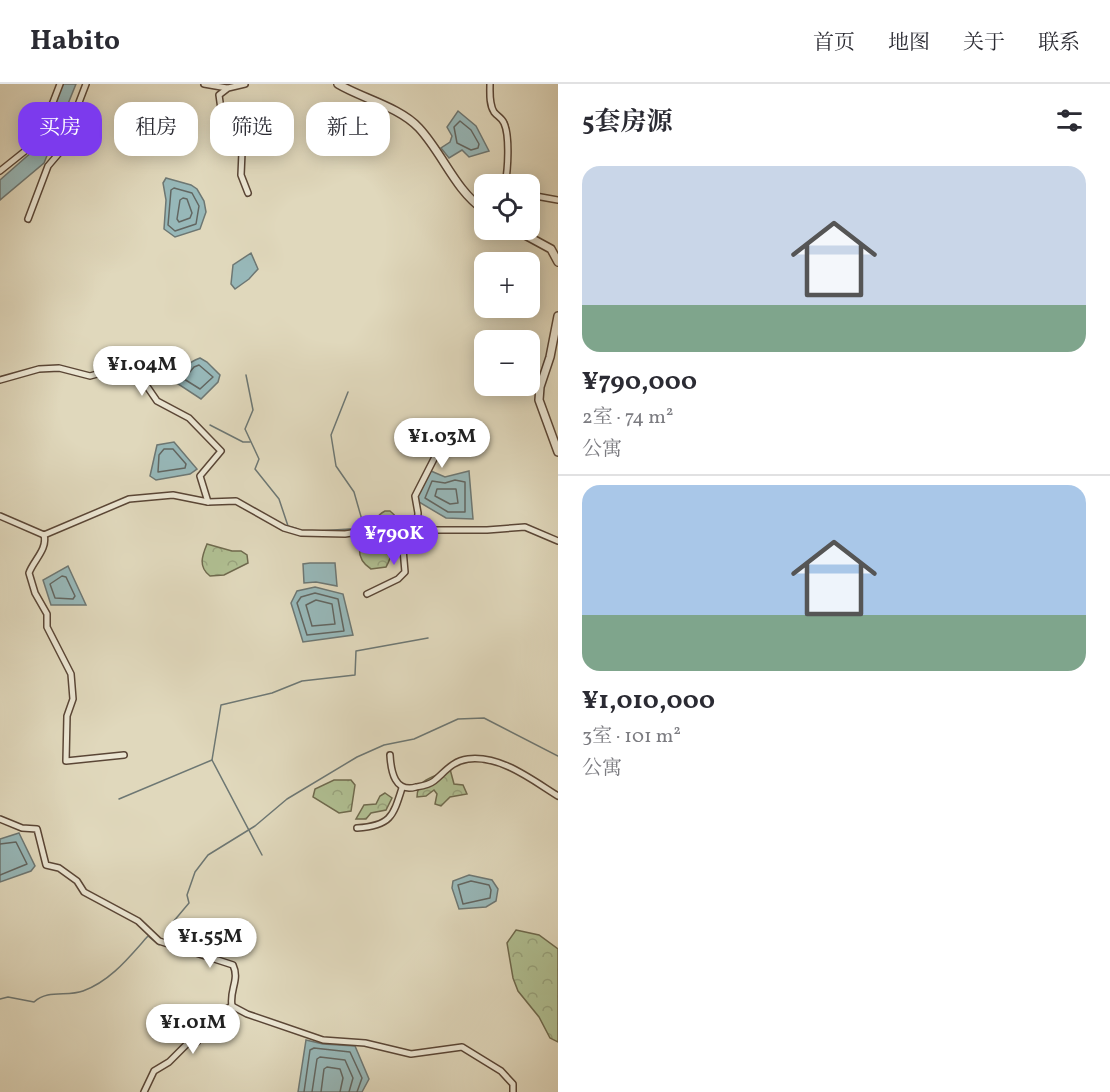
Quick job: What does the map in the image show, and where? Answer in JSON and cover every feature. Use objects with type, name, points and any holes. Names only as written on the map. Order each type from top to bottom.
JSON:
[{"type":"street","points":[[0,171],[30,147],[45,123],[60,84]]},
{"type":"street","points":[[28,219],[48,166],[60,152],[86,84]]},
{"type":"street","points":[[204,84],[228,88],[245,84]]},
{"type":"street","points":[[338,84],[417,125],[435,146],[463,191],[474,201]]},
{"type":"street","points":[[490,84],[490,102],[495,113],[504,123],[506,131],[508,174]]},
{"type":"street","points":[[228,88],[219,95],[222,116],[242,152],[241,175],[248,193]]},
{"type":"street","points":[[540,197],[558,200]]},
{"type":"street","points":[[538,240],[551,249],[558,262]]},
{"type":"street","points":[[558,316],[550,357],[540,387],[539,400],[558,452]]},
{"type":"street","points":[[0,380],[39,369],[59,368],[90,376],[112,370],[144,382],[157,401],[189,418],[221,451],[200,476],[208,502]]},
{"type":"street","points":[[417,530],[418,513],[415,496],[437,453],[444,431],[435,424]]},
{"type":"street","points":[[0,516],[44,535],[129,499],[173,495],[208,502],[236,501],[284,528],[301,533],[345,534],[377,529],[406,532],[487,530],[525,526],[558,541]]},
{"type":"street","points":[[367,594],[398,579],[405,572],[403,549],[406,532]]},
{"type":"street","points":[[44,535],[46,540],[29,573],[35,592],[47,614],[47,627],[71,674],[73,699],[67,716],[66,761],[124,755]]},
{"type":"street","points":[[390,755],[391,773],[402,788]]},
{"type":"street","points":[[402,788],[429,784],[457,762],[479,759],[504,765],[558,796]]},
{"type":"street","points":[[357,828],[377,827],[393,816],[402,788]]},
{"type":"street","points":[[0,819],[22,828],[37,829],[46,865],[59,868],[77,881],[84,892],[138,921],[163,942],[233,965],[237,979],[232,988],[232,1006]]},
{"type":"street","points":[[144,1092],[154,1071],[169,1062],[187,1044],[197,1042],[215,1015],[232,1006]]},
{"type":"street","points":[[232,1006],[247,1014],[323,1040],[365,1043],[411,1054],[462,1047],[501,1071],[513,1084],[513,1092]]},
{"type":"green space","points":[[385,511],[390,511],[395,515],[398,523],[397,531],[386,567],[371,569],[362,560],[360,544],[376,519]]},
{"type":"green space","points":[[207,544],[232,551],[241,551],[247,555],[248,563],[224,575],[210,576],[202,565]]},
{"type":"green space","points":[[450,769],[454,784],[463,785],[467,794],[450,797],[441,806],[435,804],[437,794],[434,790],[426,796],[417,797],[420,785],[424,781]]},
{"type":"green space","points":[[334,780],[351,780],[355,785],[351,811],[339,813],[313,797],[315,789]]},
{"type":"green space","points":[[385,793],[392,798],[386,810],[371,813],[366,819],[356,819],[364,805],[376,804],[380,796]]},
{"type":"green space","points":[[516,930],[539,935],[558,949],[558,1042],[550,1038],[539,1017],[518,991],[513,978],[507,943]]},
{"type":"water","points":[[63,84],[76,84],[69,102],[55,102]]},
{"type":"water","points":[[458,111],[476,126],[489,151],[469,157],[462,150],[449,158],[441,148],[450,142],[452,136],[447,127]]},
{"type":"water","points":[[27,156],[47,156],[44,163],[0,200],[0,180]]},
{"type":"water","points":[[166,178],[197,189],[204,201],[206,212],[200,229],[175,237],[164,229],[166,200],[163,183]]},
{"type":"water","points":[[251,253],[258,269],[235,289],[231,284],[233,265]]},
{"type":"water","points":[[200,358],[220,375],[218,382],[201,399],[175,382],[185,367]]},
{"type":"water","points":[[174,442],[197,469],[190,474],[156,480],[150,476],[157,445]]},
{"type":"water","points":[[431,471],[445,477],[469,471],[473,519],[446,518],[419,502],[417,497]]},
{"type":"water","points":[[335,563],[337,586],[316,582],[304,583],[303,564]]},
{"type":"water","points":[[68,566],[86,605],[51,605],[43,580]]},
{"type":"water","points":[[315,587],[343,594],[353,635],[303,642],[291,603],[297,591]]},
{"type":"water","points":[[19,833],[35,866],[31,871],[0,882],[0,839]]},
{"type":"water","points":[[469,875],[492,880],[498,889],[496,901],[486,907],[459,909],[452,888],[453,881]]},
{"type":"water","points":[[306,1040],[323,1044],[355,1046],[369,1079],[362,1092],[298,1092]]},
{"type":"waterway","points":[[246,375],[253,410],[245,429],[259,459],[255,469],[279,499],[288,526],[298,529]]},
{"type":"waterway","points":[[348,392],[331,435],[336,466],[354,492],[364,527]]},
{"type":"waterway","points":[[210,425],[243,442],[250,442]]},
{"type":"waterway","points":[[407,529],[414,526]]},
{"type":"waterway","points":[[317,531],[366,528]]},
{"type":"waterway","points":[[262,855],[212,760],[221,705],[272,693],[302,681],[355,675],[356,651],[428,638]]},
{"type":"waterway","points":[[165,940],[173,922],[189,903],[187,895],[195,872],[208,855],[255,826],[287,799],[357,757],[384,745],[414,739],[458,719],[484,718],[558,756]]},
{"type":"waterway","points":[[119,799],[212,760]]},
{"type":"waterway","points":[[0,999],[8,997],[34,1002],[51,994],[83,991],[111,974],[148,936],[159,945],[161,943]]}]
